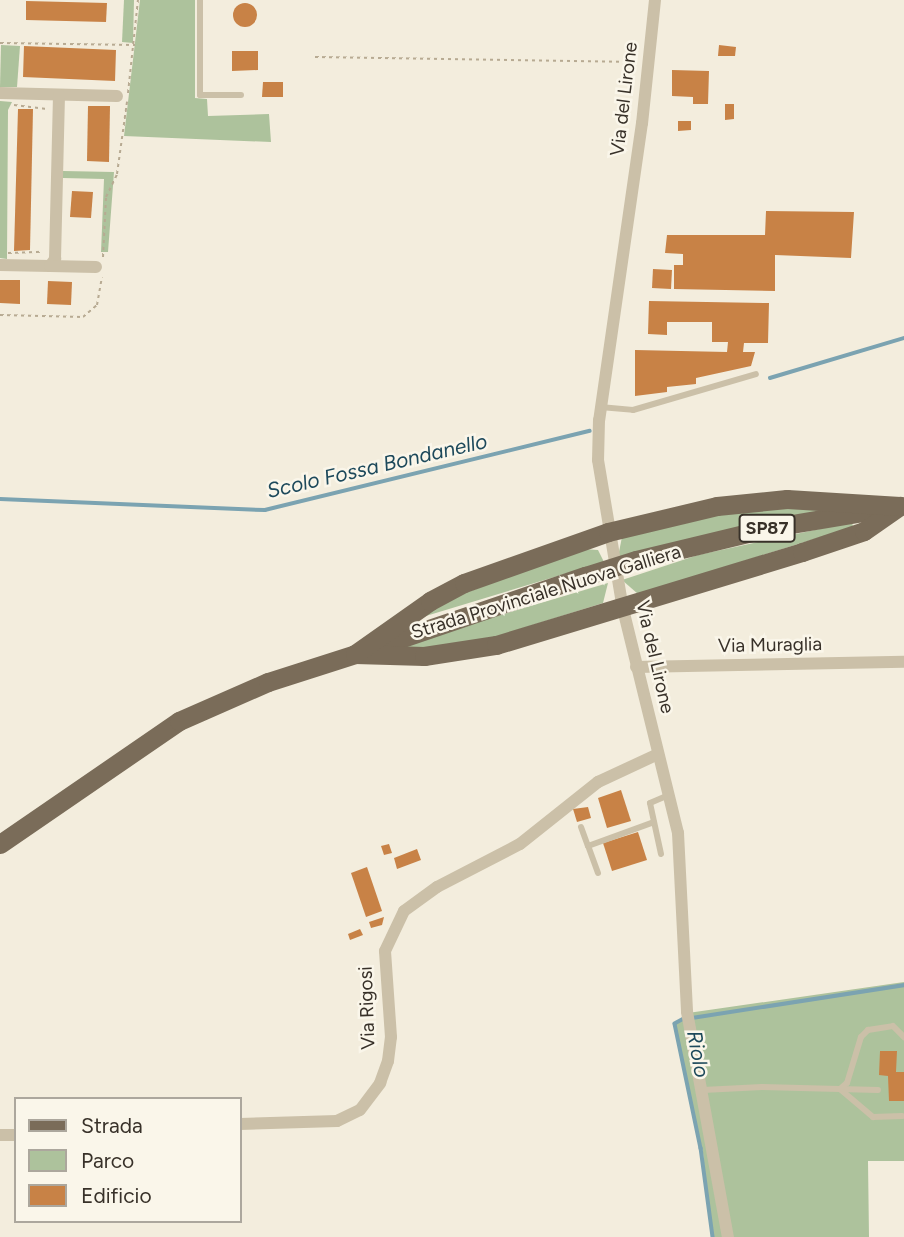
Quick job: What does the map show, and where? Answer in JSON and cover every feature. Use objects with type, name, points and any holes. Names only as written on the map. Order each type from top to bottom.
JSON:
[{"type":"main road","points":[[355,654],[430,601],[464,583],[608,532],[750,501],[902,506]]},
{"type":"main road","points":[[355,654],[424,656],[469,651],[623,609],[864,531],[902,506]]},
{"type":"main road","name":"Strada Provinciale Nuova Galliera","points":[[0,844],[179,721],[268,682],[636,560],[768,528],[902,506]]},
{"type":"street","name":"Via del Lirone","points":[[655,0],[600,407],[598,460],[623,609],[669,795],[680,857],[688,1019],[728,1237]]},
{"type":"street","points":[[0,93],[117,96]]},
{"type":"street","points":[[50,266],[55,259],[59,95]]},
{"type":"street","points":[[4,265],[96,267]]},
{"type":"street","name":"Via Muraglia","points":[[636,667],[904,662]]},
{"type":"street","name":"Via Rigosi","points":[[242,1124],[337,1121],[360,1110],[380,1083],[388,1061],[390,1020],[383,965],[387,938],[399,917],[437,887],[542,830],[598,782],[658,754]]},
{"type":"lane","points":[[200,0],[200,95],[241,95]]},
{"type":"lane","points":[[600,407],[633,410],[757,374]]},
{"type":"lane","points":[[662,854],[650,803],[669,795]]},
{"type":"lane","points":[[588,846],[654,822]]},
{"type":"lane","points":[[581,827],[598,873]]},
{"type":"lane","points":[[840,1089],[846,1083],[861,1037],[868,1030],[893,1026],[904,1037]]},
{"type":"lane","points":[[840,1089],[873,1117],[902,1116]]},
{"type":"lane","points":[[703,1090],[878,1090]]},
{"type":"path","points":[[0,315],[83,317],[97,305],[106,197],[117,174],[135,45],[138,0]]},
{"type":"path","points":[[0,43],[135,45]]},
{"type":"path","points":[[315,57],[648,62]]},
{"type":"path","points":[[14,100],[13,108],[53,109]]},
{"type":"path","points":[[4,265],[8,251],[50,252]]},
{"type":"green space","points":[[124,0],[134,0],[133,43],[122,42]]},
{"type":"green space","points":[[140,0],[195,0],[195,98],[207,99],[208,116],[269,114],[271,142],[124,136]]},
{"type":"green space","points":[[1,45],[20,46],[17,87],[0,87]]},
{"type":"green space","points":[[0,101],[12,102],[8,110],[7,259],[0,258]]},
{"type":"green space","points":[[63,171],[114,172],[108,252],[101,252],[104,179],[63,178]]},
{"type":"green space","points":[[728,508],[832,508],[618,557],[622,537]]},
{"type":"green space","points":[[852,522],[853,527],[638,594],[622,580],[698,555]]},
{"type":"green space","points":[[583,549],[598,550],[604,562],[416,619],[433,605]]},
{"type":"green space","points":[[608,583],[603,603],[463,647],[390,648]]},
{"type":"green space","points":[[904,982],[904,1161],[868,1161],[869,1237],[711,1237],[703,1153],[674,1024],[688,1013]]},
{"type":"building","points":[[26,1],[107,3],[106,22],[26,20]]},
{"type":"building","points":[[245,3],[253,7],[257,15],[253,23],[245,27],[237,23],[233,15],[237,7]]},
{"type":"building","points":[[719,45],[736,47],[735,56],[718,56]]},
{"type":"building","points":[[24,46],[116,50],[115,81],[23,77]]},
{"type":"building","points":[[232,51],[258,51],[258,70],[232,71]]},
{"type":"building","points":[[672,70],[709,71],[708,104],[693,104],[693,97],[672,96]]},
{"type":"building","points":[[263,82],[283,82],[283,97],[262,97]]},
{"type":"building","points":[[725,104],[734,104],[734,119],[725,120]]},
{"type":"building","points":[[88,106],[110,106],[109,162],[87,161]]},
{"type":"building","points":[[18,109],[33,109],[30,250],[14,251]]},
{"type":"building","points":[[678,121],[691,121],[691,130],[678,131]]},
{"type":"building","points":[[72,191],[93,192],[91,218],[70,217]]},
{"type":"building","points":[[766,211],[854,212],[851,258],[775,255],[775,291],[674,289],[674,265],[683,265],[683,254],[665,253],[667,235],[765,235]]},
{"type":"building","points":[[653,269],[672,270],[671,289],[652,288]]},
{"type":"building","points":[[0,280],[20,280],[20,304],[0,303]]},
{"type":"building","points":[[48,281],[72,282],[71,305],[47,304]]},
{"type":"building","points":[[649,301],[769,303],[768,343],[744,343],[743,352],[755,352],[751,366],[696,378],[696,384],[667,387],[667,392],[635,396],[635,350],[727,352],[728,342],[712,342],[712,322],[667,322],[667,335],[648,334]]},
{"type":"building","points":[[621,790],[631,821],[607,828],[598,798]]},
{"type":"building","points":[[588,807],[591,818],[577,822],[573,809]]},
{"type":"building","points":[[638,832],[647,860],[612,871],[603,843]]},
{"type":"building","points":[[389,844],[392,853],[384,855],[381,846]]},
{"type":"building","points":[[417,849],[421,860],[397,869],[394,858]]},
{"type":"building","points":[[367,867],[382,911],[366,917],[351,873]]},
{"type":"building","points":[[384,917],[382,925],[371,928],[369,922]]},
{"type":"building","points":[[360,929],[363,935],[350,940],[348,934]]},
{"type":"building","points":[[880,1051],[897,1051],[896,1072],[904,1072],[904,1101],[889,1101],[888,1076],[879,1075]]},
{"type":"waterway","name":"Scolo Fossa Bondanello","points":[[770,378],[904,338]]},
{"type":"waterway","name":"Scolo Fossa Bondanello","points":[[0,499],[265,510],[590,431]]},
{"type":"waterway","name":"Riolo","points":[[692,1018],[904,985]]},
{"type":"waterway","name":"Riolo","points":[[684,1019],[675,1024],[701,1148],[713,1237]]}]
